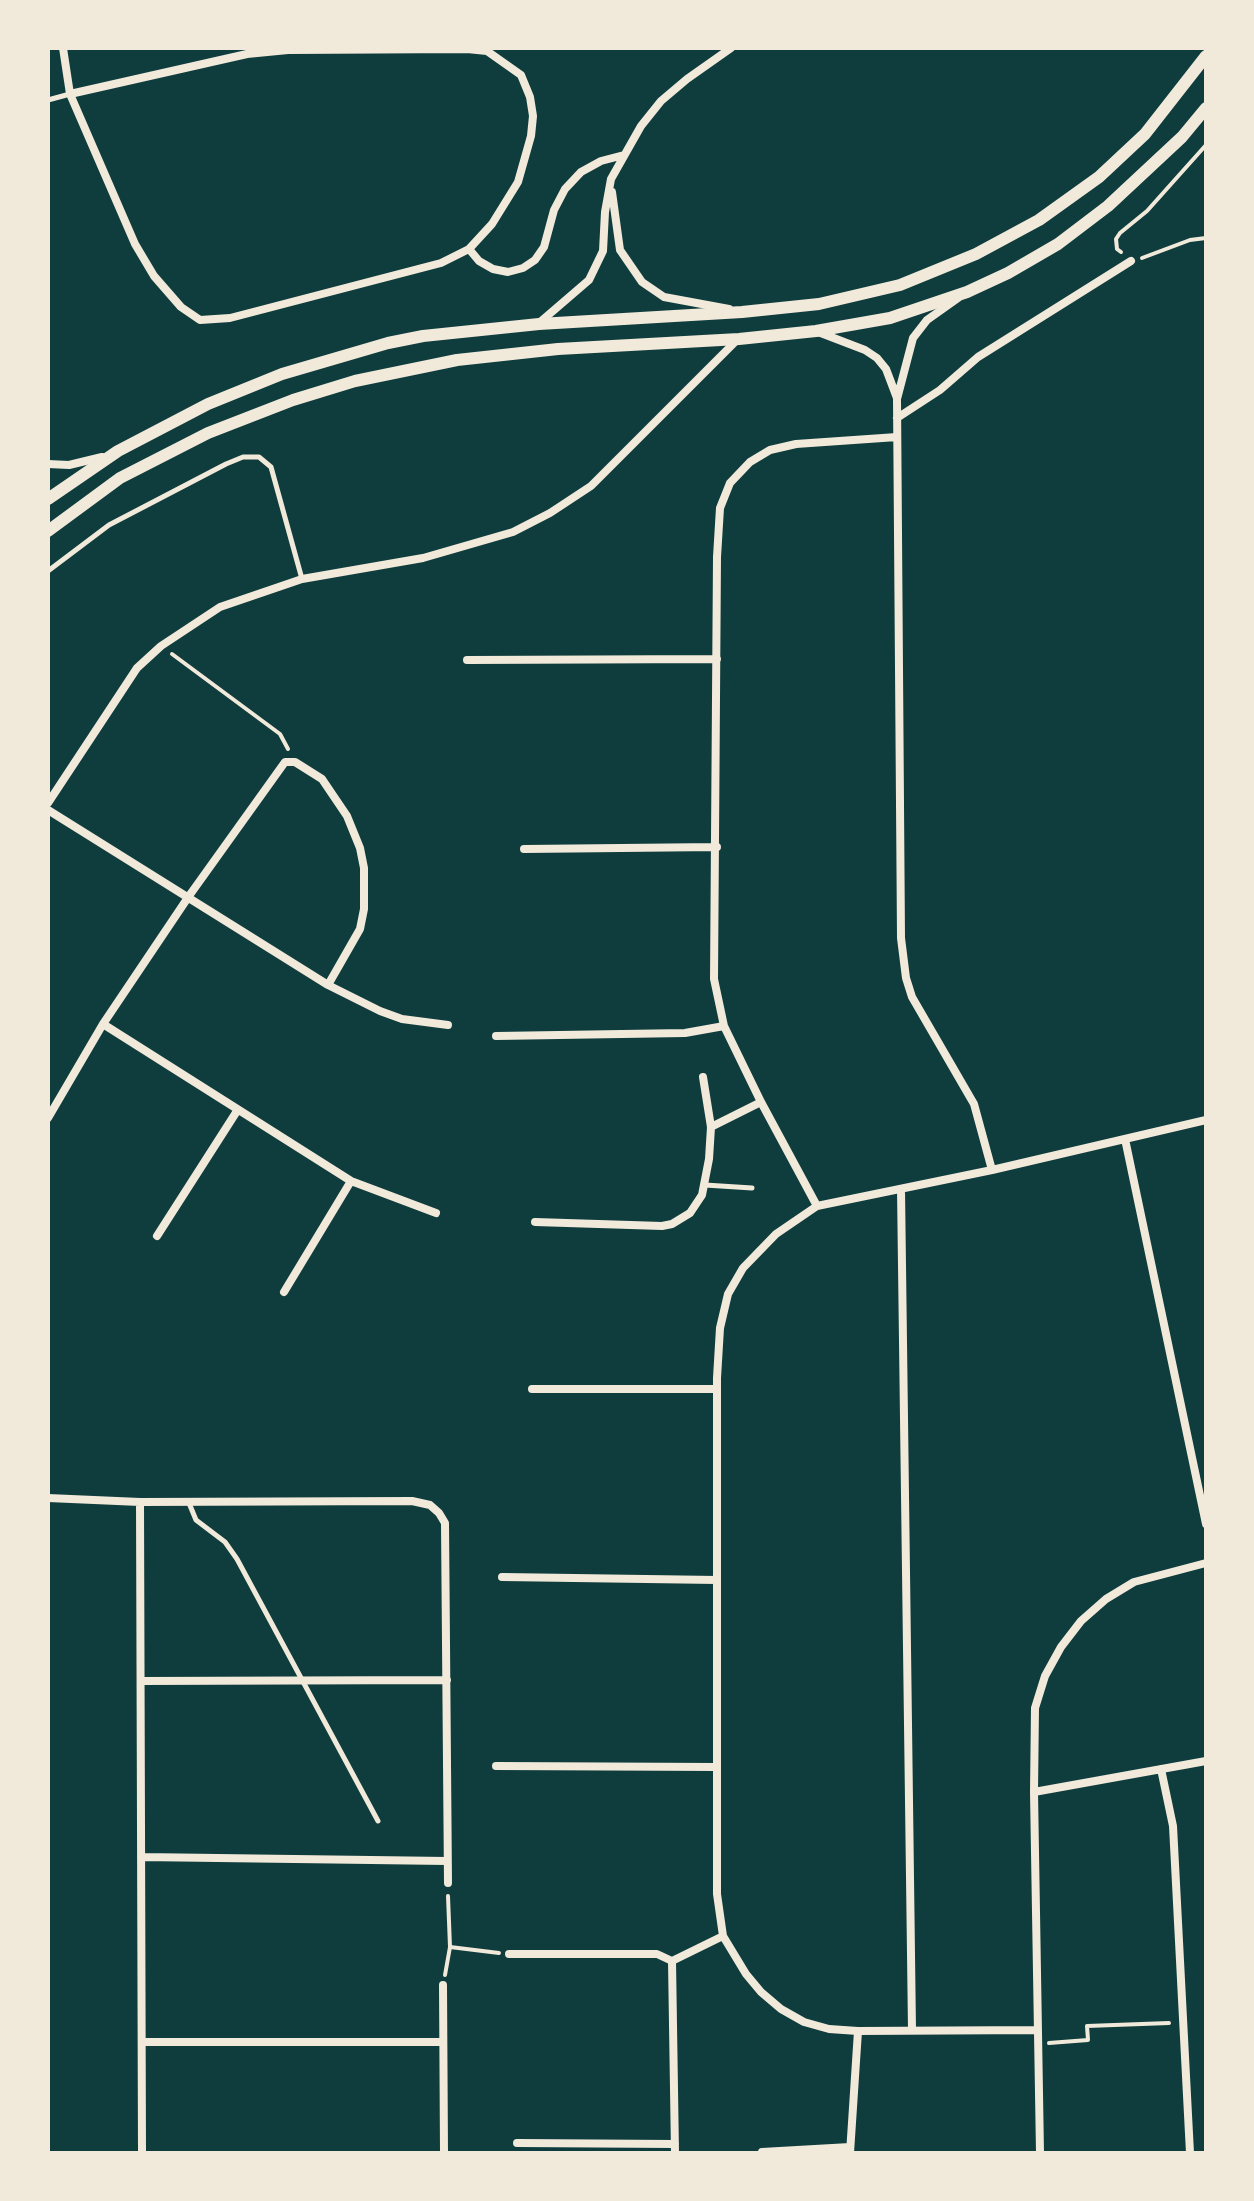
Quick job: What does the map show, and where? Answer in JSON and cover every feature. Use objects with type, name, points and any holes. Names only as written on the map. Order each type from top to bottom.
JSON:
[{"type":"street","points":[[63,48],[70,94],[135,244],[154,276],[181,307],[200,320],[230,318],[441,263],[469,249],[492,224],[518,182],[531,136],[530,97],[521,75],[487,51],[288,50],[247,54],[70,94]]},
{"type":"street","points":[[539,324],[589,280],[603,251],[611,179],[641,126],[661,101],[731,48]]},
{"type":"street","points":[[48,499],[118,451],[208,404],[282,374],[352,352],[423,336],[539,324],[742,312],[819,304],[900,285],[976,254],[1039,220],[1099,177],[1145,134],[1206,56]]},
{"type":"street","points":[[48,531],[120,478],[208,433],[293,400],[355,381],[457,360],[558,349],[739,339],[816,331],[890,318],[967,292],[1058,244],[1108,206],[1182,137],[1206,108]]},
{"type":"street","points":[[469,249],[479,261],[493,269],[508,272],[523,268],[535,260],[544,247],[554,210],[565,189],[591,166],[624,155]]},
{"type":"street","points":[[611,179],[620,250],[642,282],[664,297],[742,312]]},
{"type":"street","points":[[897,418],[940,390],[978,357],[1131,261]]},
{"type":"street","points":[[967,292],[927,320],[913,338],[897,399],[902,958],[920,1015],[974,1104],[992,1170]]},
{"type":"street","points":[[816,331],[852,344],[877,358],[886,369],[897,399]]},
{"type":"street","points":[[48,803],[137,668],[161,646],[220,607],[302,579],[423,558],[513,532],[550,513],[591,486],[739,339]]},
{"type":"street","points":[[817,1206],[724,1026],[717,995],[713,963],[720,508],[730,483],[750,462],[770,450],[796,444],[897,437]]},
{"type":"street","points":[[48,464],[89,461],[118,451]]},
{"type":"street","points":[[467,660],[717,659]]},
{"type":"street","points":[[48,1118],[103,1024],[285,762],[295,762],[322,779],[354,832],[364,868],[364,909],[360,929],[328,985]]},
{"type":"street","points":[[48,810],[328,985],[391,1015],[448,1025]]},
{"type":"street","points":[[524,849],[717,847]]},
{"type":"street","points":[[103,1024],[351,1181],[436,1213]]},
{"type":"street","points":[[496,1036],[685,1033],[724,1026]]},
{"type":"street","points":[[535,1222],[662,1226],[690,1213],[702,1195],[711,1127],[703,1077]]},
{"type":"street","points":[[711,1127],[761,1102]]},
{"type":"street","points":[[157,1236],[237,1111]]},
{"type":"street","points":[[1038,2030],[858,2031],[829,2029],[804,2022],[781,2009],[761,1992],[723,1936],[717,1894],[717,1389],[720,1328],[728,1294],[743,1268],[776,1234],[817,1206],[992,1170],[1206,1120]]},
{"type":"street","points":[[1125,1139],[1206,1524]]},
{"type":"street","points":[[284,1292],[351,1181]]},
{"type":"street","points":[[901,1189],[912,2030]]},
{"type":"street","points":[[532,1389],[717,1389]]},
{"type":"street","points":[[48,1498],[140,1502],[412,1501],[430,1505],[445,1523],[448,1883]]},
{"type":"street","points":[[140,1502],[142,2153]]},
{"type":"street","points":[[1040,2153],[1035,1708],[1045,1676],[1061,1647],[1081,1621],[1106,1599],[1134,1582],[1206,1563]]},
{"type":"street","points":[[502,1577],[717,1580]]},
{"type":"street","points":[[141,1681],[447,1680]]},
{"type":"street","points":[[1034,1792],[1206,1761]]},
{"type":"street","points":[[496,1766],[717,1767]]},
{"type":"street","points":[[1161,1769],[1173,1826],[1190,2153]]},
{"type":"street","points":[[141,1857],[447,1861]]},
{"type":"street","points":[[672,1961],[723,1936]]},
{"type":"street","points":[[509,1954],[657,1954],[672,1961]]},
{"type":"street","points":[[517,2143],[675,2148],[672,1961]]},
{"type":"street","points":[[443,1985],[444,2153]]},
{"type":"street","points":[[762,2152],[850,2150],[858,2031]]},
{"type":"street","points":[[142,2042],[443,2042]]},
{"type":"lane","points":[[48,100],[70,94]]},
{"type":"lane","points":[[48,571],[122,518],[226,464],[243,457],[259,457],[271,467],[302,579]]},
{"type":"lane","points":[[704,1185],[752,1188]]},
{"type":"lane","points":[[189,1502],[196,1520],[232,1550],[378,1821]]},
{"type":"path","points":[[1206,145],[1147,211],[1116,239],[1117,249],[1131,261],[1190,240],[1206,238]]},
{"type":"path","points":[[161,646],[280,734],[295,762]]},
{"type":"path","points":[[443,1985],[450,1947],[448,1883]]},
{"type":"path","points":[[450,1947],[509,1954]]},
{"type":"path","points":[[1059,2042],[1088,2040],[1087,2026],[1185,2022]]}]
